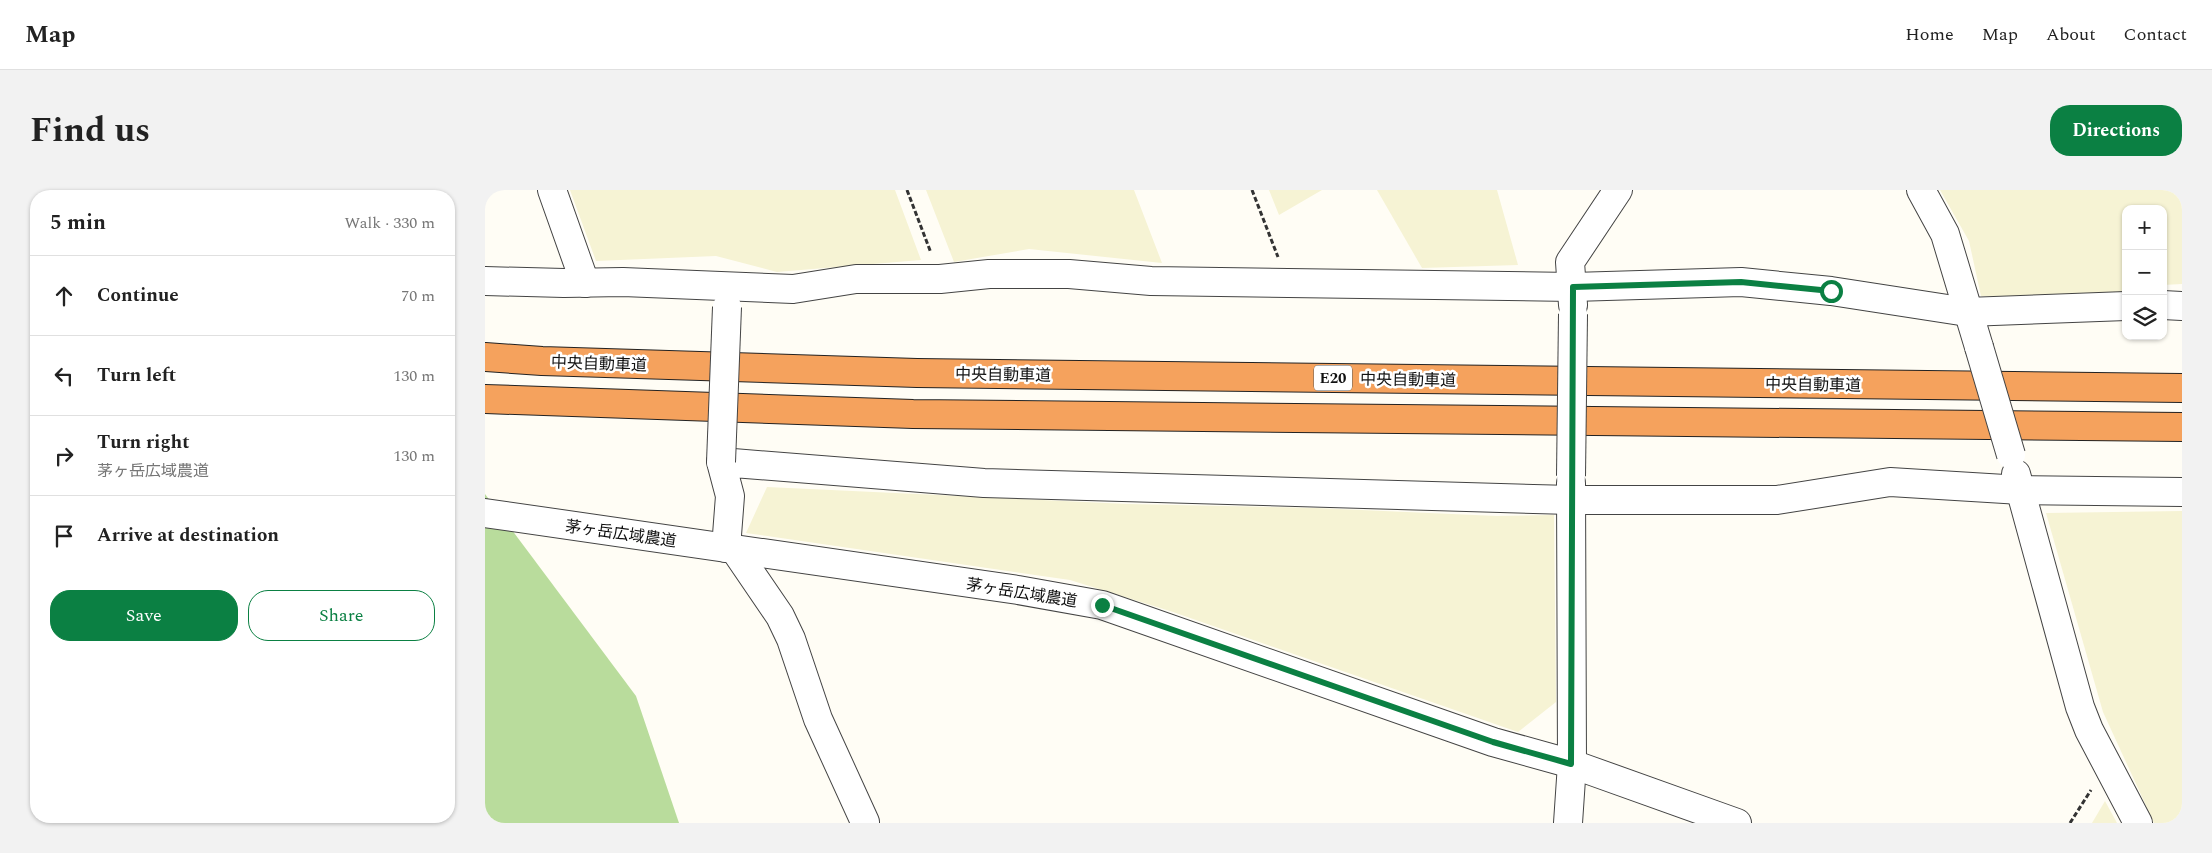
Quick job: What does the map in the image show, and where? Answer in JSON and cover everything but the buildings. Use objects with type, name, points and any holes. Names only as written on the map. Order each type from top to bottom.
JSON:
[{"type":"highway","name":"中央自動車道","points":[[485,357],[551,362],[917,373],[2182,388]]},
{"type":"highway","points":[[485,399],[913,414],[2182,428]]},
{"type":"street","points":[[552,190],[585,283]]},
{"type":"street","points":[[1568,823],[1571,764],[1573,300],[1570,262],[1618,190]]},
{"type":"street","points":[[1921,190],[1945,234],[2021,490],[2080,707],[2089,730],[2138,823]]},
{"type":"street","points":[[485,281],[623,282],[728,297],[857,279],[941,279],[989,274],[1069,274],[1151,281],[1289,283],[1573,300],[1741,282],[1831,291],[1967,312],[2122,306]]},
{"type":"street","points":[[728,297],[721,462],[730,496],[730,549],[780,616],[791,639],[819,719],[867,819]]},
{"type":"street","points":[[2167,304],[2182,306]]},
{"type":"street","points":[[721,462],[984,483],[1194,491],[1571,488],[1777,500],[1890,482],[2021,490],[2182,492]]},
{"type":"street","name":"茅ヶ岳広域農道","points":[[485,512],[1018,590],[1102,605],[1484,739],[1571,764],[1737,823]]},
{"type":"path","points":[[907,190],[941,279]]},
{"type":"path","points":[[1252,190],[1289,283]]},
{"type":"path","points":[[2070,823],[2089,791],[2110,770]]},
{"type":"shaded area","points":[[570,190],[895,190],[921,260],[777,272],[716,256],[596,261]]},
{"type":"shaded area","points":[[926,190],[1134,190],[1162,263],[1029,249],[954,262]]},
{"type":"shaded area","points":[[1269,190],[1322,190],[1279,215]]},
{"type":"shaded area","points":[[1377,190],[1497,190],[1518,265],[1422,268]]},
{"type":"shaded area","points":[[1940,190],[2182,190],[2182,284],[2167,285],[2167,205],[2122,205],[2122,293],[2096,297],[1981,296],[1969,241]]},
{"type":"shaded area","points":[[767,487],[1127,504],[1316,508],[1497,516],[1554,515],[1556,702],[1518,732],[1173,612],[1070,580],[746,533]]},
{"type":"shaded area","points":[[2182,511],[2182,823],[2154,823],[2103,712],[2046,513]]},
{"type":"shaded area","points":[[2105,801],[2117,823],[2092,823]]},
{"type":"green space","points":[[485,494],[636,696],[679,823],[485,823]]},
{"type":"route","points":[[1102,605],[1493,742],[1571,764],[1573,287],[1741,282],[1831,291]]}]
